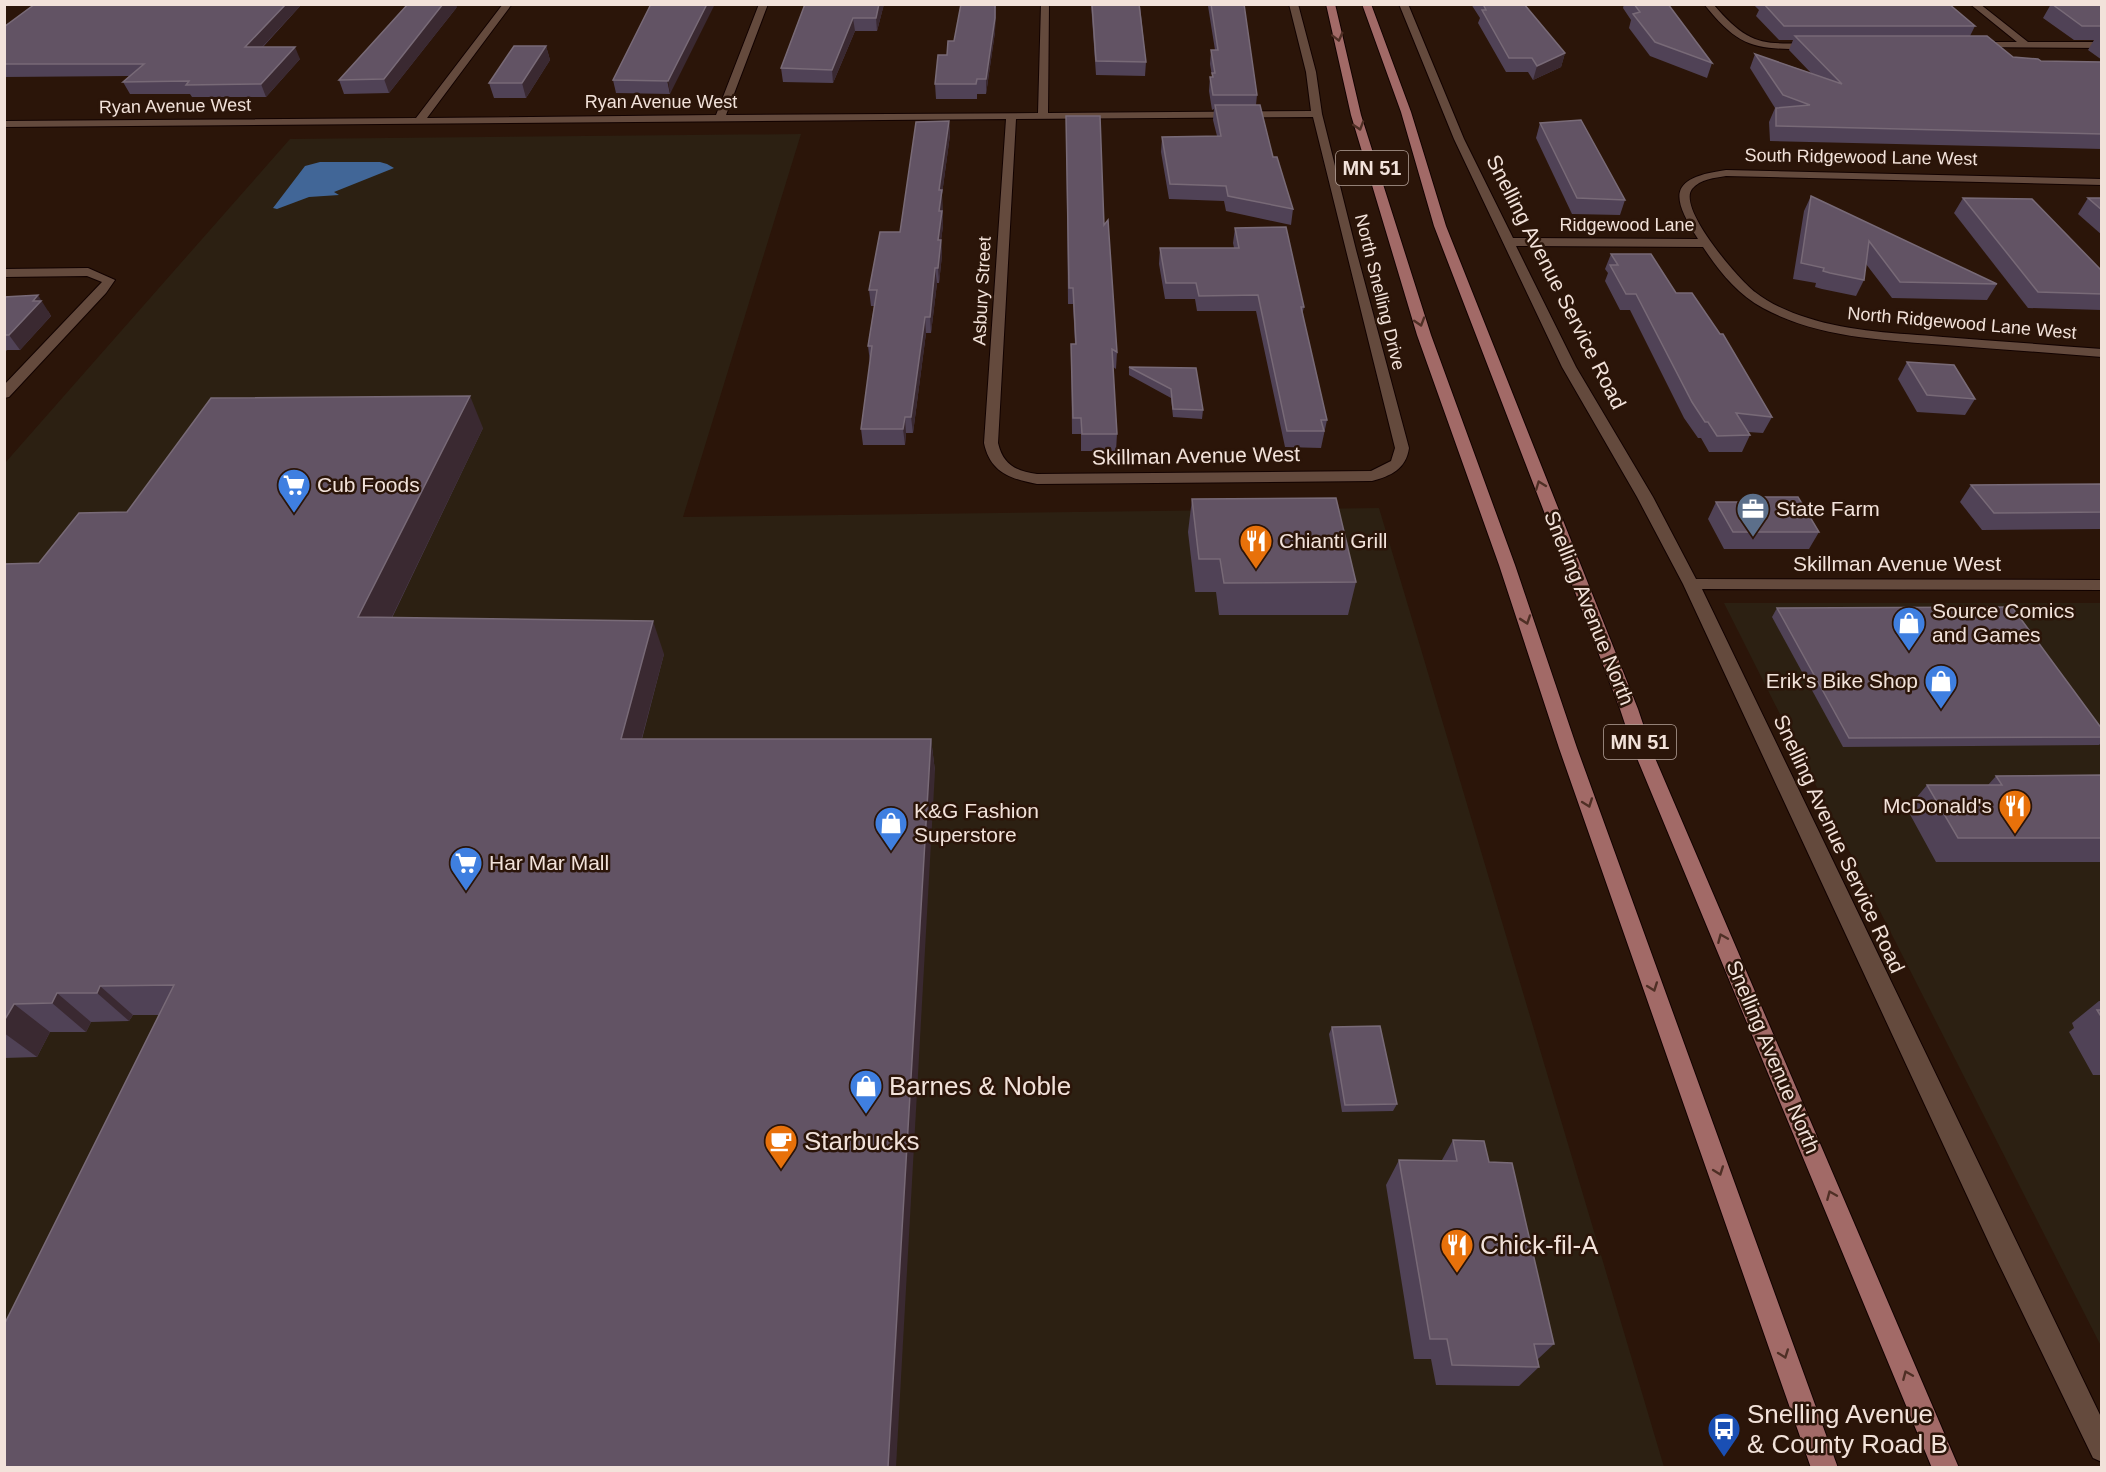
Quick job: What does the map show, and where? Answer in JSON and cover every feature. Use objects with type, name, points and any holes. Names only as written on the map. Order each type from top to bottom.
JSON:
[{"type":"main road","name":"MN 51","points":[[1330,4],[1356,115],[1424,335],[1510,575],[1568,748],[1825,1467]]},
{"type":"main road","name":"Snelling Avenue North","points":[[1366,4],[1406,112],[1440,226],[1629,709],[1643,751],[1946,1467]]},
{"type":"street","points":[[420,120],[508,4]]},
{"type":"street","points":[[720,118],[764,4]]},
{"type":"street","points":[[1043,116],[1045,4]]},
{"type":"street","name":"North Snelling Drive","points":[[1293,4],[1311,72],[1317,114],[1402,448],[1401,458],[1396,466]]},
{"type":"street","name":"Snelling Avenue Service Road","points":[[1403,4],[1459,139],[1569,367],[1645,497],[1691,584],[2004,1247],[2102,1449]]},
{"type":"street","points":[[1708,4],[1732,31],[1743,38],[1768,45],[1829,46]]},
{"type":"street","points":[[1974,4],[2026,45]]},
{"type":"street","points":[[1968,45],[2102,45]]},
{"type":"street","name":"Ryan Avenue West","points":[[4,124],[1317,114]]},
{"type":"street","name":"Asbury Street","points":[[999,465],[993,456],[991,443],[1011,116]]},
{"type":"street","name":"South Ridgewood Lane West","points":[[1708,243],[1687,212],[1682,201],[1684,191],[1697,180],[1726,172],[2102,182]]},
{"type":"street","name":"Ridgewood Lane","points":[[1510,242],[1708,243]]},
{"type":"street","name":"North Ridgewood Lane West","points":[[1708,243],[1732,277],[1752,295],[1780,310],[1824,326],[1881,336],[2102,353]]},
{"type":"street","points":[[4,273],[88,272],[109,280],[4,394]]},
{"type":"street","name":"Skillman Avenue West","points":[[999,465],[1014,476],[1037,479],[1372,476],[1396,466]]},
{"type":"street","name":"Skillman Avenue West","points":[[1691,584],[2102,585]]},
{"type":"shaded area","name":"Har Mar Mall","points":[[801,134],[683,517],[1379,508],[1664,1467],[5,1468],[5,463],[290,139]]},
{"type":"shaded area","points":[[1724,603],[2101,603],[2101,1346],[1798,750]]},
{"type":"water","points":[[320,162],[380,162],[394,168],[334,192],[339,195],[309,197],[277,209],[273,208],[305,166]]},
{"type":"building","points":[[35,4],[286,4],[245,47],[295,47],[261,84],[186,85],[189,81],[123,82],[144,64],[4,64],[4,27]]},
{"type":"building","points":[[408,4],[443,4],[384,79],[339,80]]},
{"type":"building","points":[[651,4],[707,4],[668,81],[613,80]]},
{"type":"building","points":[[805,4],[879,4],[876,18],[853,18],[832,70],[781,68]]},
{"type":"building","points":[[961,4],[995,4],[986,79],[977,79],[976,84],[935,84],[938,55],[947,55],[948,41],[954,41]]},
{"type":"building","points":[[1092,4],[1139,4],[1146,62],[1096,61]]},
{"type":"building","points":[[1211,4],[1244,4],[1257,95],[1213,95],[1210,77],[1213,77],[1212,73],[1215,73],[1211,50],[1218,50]]},
{"type":"building","points":[[1483,4],[1524,4],[1565,53],[1537,66],[1532,58],[1509,58],[1482,10],[1486,10]]},
{"type":"building","points":[[1634,4],[1668,4],[1712,63],[1655,42],[1633,14],[1640,12]]},
{"type":"building","points":[[1764,4],[1949,4],[1975,26],[1784,26]]},
{"type":"building","points":[[2052,4],[2102,4],[2102,26],[2082,26]]},
{"type":"building","points":[[1795,36],[1987,36],[2013,57],[2041,61],[2102,62],[2102,134],[1776,126],[1776,108],[1810,105],[1783,95],[1755,54],[1842,84]]},
{"type":"building","points":[[514,46],[546,46],[522,83],[489,83]]},
{"type":"building","points":[[1215,105],[1260,105],[1273,157],[1277,157],[1293,209],[1228,196],[1226,186],[1170,184],[1162,137],[1221,136]]},
{"type":"building","points":[[1066,116],[1100,116],[1104,225],[1108,220],[1117,352],[1112,349],[1117,434],[1082,434],[1081,418],[1073,418],[1071,344],[1076,344],[1073,288],[1069,288]]},
{"type":"building","points":[[1581,120],[1625,200],[1577,198],[1540,123]]},
{"type":"building","points":[[949,121],[939,190],[942,190],[939,211],[942,211],[938,240],[941,240],[938,268],[935,268],[930,317],[925,317],[911,417],[905,417],[903,429],[861,429],[872,346],[868,346],[877,290],[869,290],[880,232],[900,232],[916,122]]},
{"type":"building","points":[[1811,196],[1997,284],[1900,282],[1869,241],[1864,280],[1830,273],[1823,271],[1824,268],[1801,263]]},
{"type":"building","points":[[1963,198],[2032,199],[2102,271],[2102,294],[2038,292]]},
{"type":"building","points":[[2088,198],[2102,198],[2102,210]]},
{"type":"building","points":[[1286,227],[1304,307],[1301,307],[1327,420],[1321,420],[1324,431],[1287,431],[1258,295],[1199,296],[1196,283],[1166,283],[1160,248],[1239,248],[1235,228]]},
{"type":"building","points":[[1611,254],[1651,254],[1676,293],[1692,293],[1720,334],[1723,334],[1772,417],[1736,413],[1750,435],[1717,436],[1692,402],[1636,294],[1626,294],[1610,265],[1618,265]]},
{"type":"building","points":[[38,295],[33,301],[41,301],[9,335],[4,335],[4,297]]},
{"type":"building","points":[[1907,362],[1954,365],[1975,399],[1927,395]]},
{"type":"building","points":[[1129,367],[1196,368],[1203,410],[1173,409],[1171,389]]},
{"type":"building","name":"Har Mar Mall","points":[[470,396],[358,617],[653,621],[621,739],[931,739],[888,1467],[4,1467],[4,1325],[174,985],[100,986],[97,993],[57,993],[52,1003],[14,1004],[4,1021],[4,564],[39,563],[79,513],[127,512],[211,398]]},
{"type":"building","points":[[2102,484],[2102,512],[1994,513],[1971,485]]},
{"type":"building","points":[[1763,497],[1798,497],[1819,532],[1733,532],[1716,502],[1766,502]]},
{"type":"building","points":[[1336,498],[1356,582],[1224,583],[1220,559],[1199,559],[1192,499]]},
{"type":"building","points":[[2012,607],[2102,729],[2102,737],[1849,738],[1777,608]]},
{"type":"building","points":[[2102,775],[2102,838],[1958,838],[1927,785],[2002,785],[1996,776]]},
{"type":"building","points":[[1380,1026],[1397,1104],[1345,1105],[1332,1027]]},
{"type":"building","name":"Chick-fil-A","points":[[1453,1140],[1484,1141],[1489,1162],[1512,1163],[1554,1344],[1534,1344],[1539,1367],[1452,1365],[1447,1339],[1430,1339],[1399,1160],[1457,1161]]},
{"type":"place","name":"Cub Foods","points":[[294,514]]},
{"type":"place","name":"State Farm","points":[[1753,538]]},
{"type":"place","name":"Chianti Grill","points":[[1256,570]]},
{"type":"place","name":"Source Comics and Games","points":[[1909,652]]},
{"type":"place","name":"Erik's Bike Shop","points":[[1941,710]]},
{"type":"place","name":"McDonald's","points":[[2015,835]]},
{"type":"place","name":"K&G Fashion Superstore","points":[[891,852]]},
{"type":"place","name":"Har Mar Mall","points":[[466,892]]},
{"type":"place","name":"Barnes & Noble","points":[[866,1115]]},
{"type":"place","name":"Starbucks","points":[[781,1170]]},
{"type":"place","name":"Chick-fil-A","points":[[1457,1274]]},
{"type":"place","name":"Snelling Avenue & County Road B","points":[[1724,1458]]}]
